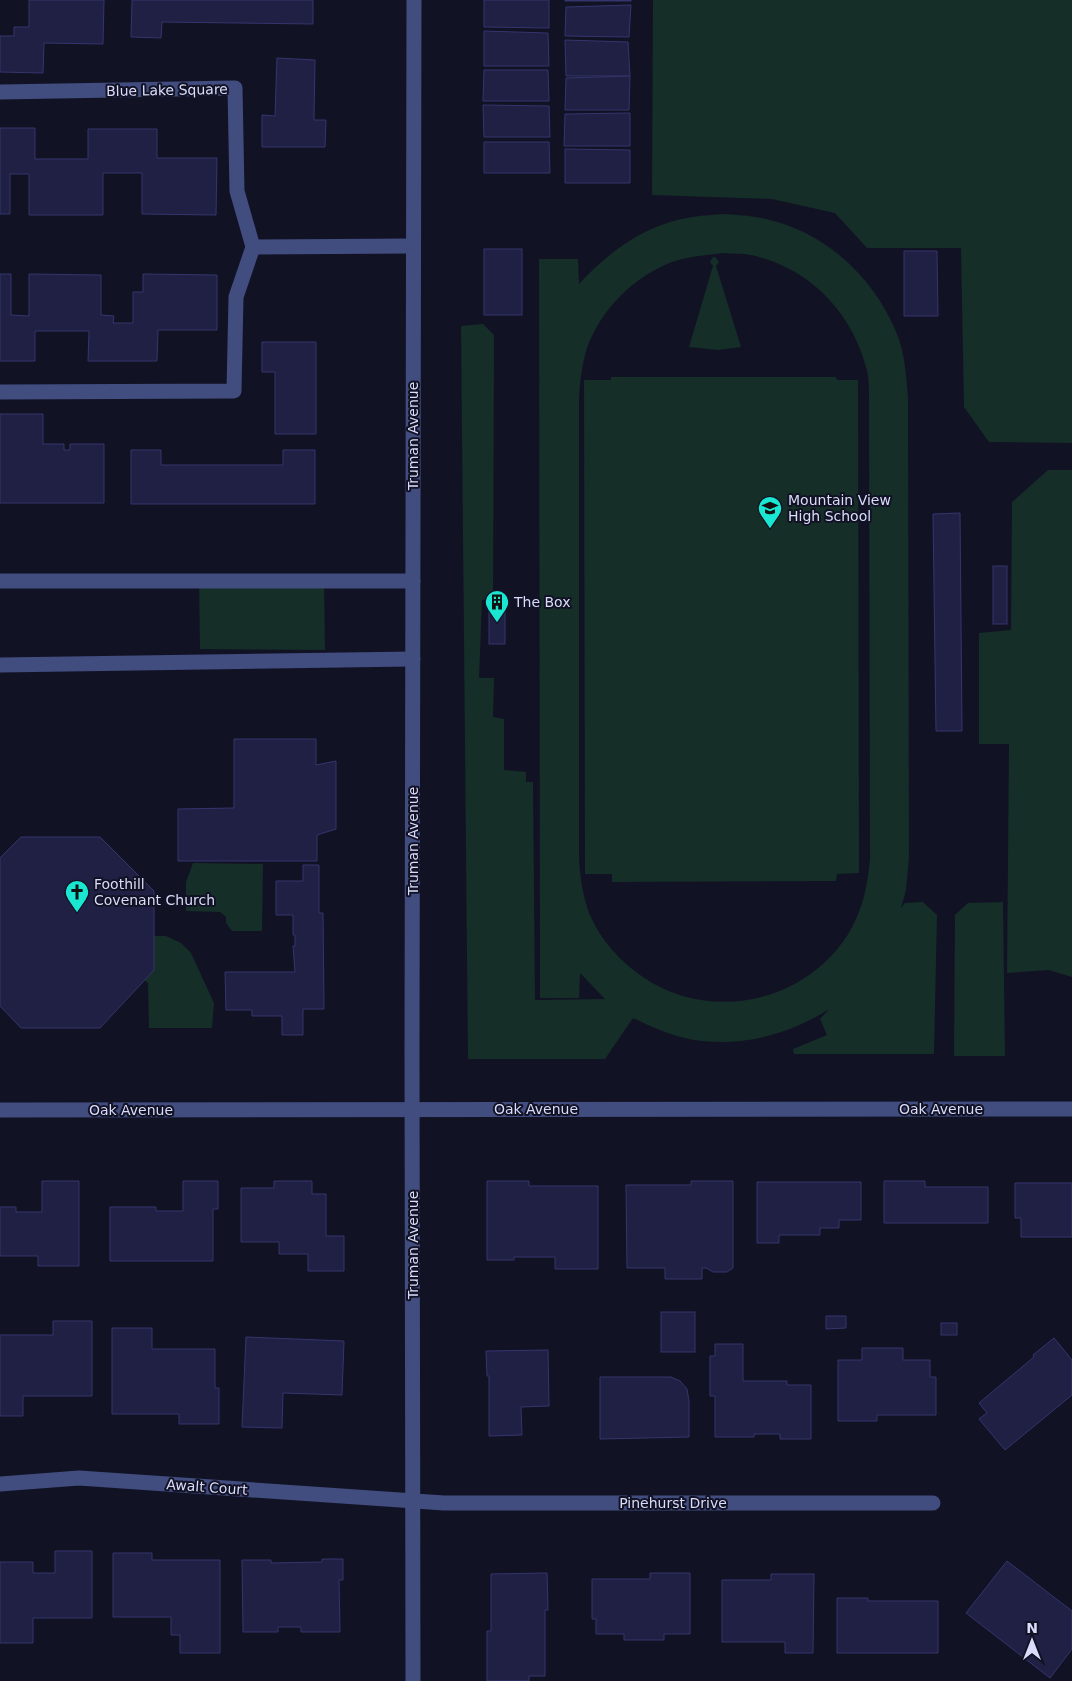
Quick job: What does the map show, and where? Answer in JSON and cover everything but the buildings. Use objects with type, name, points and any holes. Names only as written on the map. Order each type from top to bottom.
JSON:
[{"type":"street","name":"Truman Avenue","points":[[414,0],[414,1681]]},
{"type":"street","name":"Blue Lake Square","points":[[0,92],[235,88],[237,191],[253,247]]},
{"type":"street","points":[[0,392],[234,391],[236,297],[253,247],[413,246]]},
{"type":"street","points":[[0,581],[413,581]]},
{"type":"street","points":[[0,665],[413,660]]},
{"type":"street","name":"Oak Avenue","points":[[0,1110],[1072,1109]]},
{"type":"street","name":"Awalt Court","points":[[0,1484],[78,1478],[413,1501]]},
{"type":"street","name":"Pinehurst Drive","points":[[413,1501],[444,1503],[933,1503]]},
{"type":"green space","points":[[653,0],[1072,0],[1072,443],[989,442],[964,407],[961,248],[867,248],[835,213],[772,199],[652,195]]},
{"type":"green space","points":[[724,214],[751,216],[778,222],[822,242],[841,256],[874,292],[887,312],[902,349],[908,398],[909,858],[906,890],[901,908],[905,903],[923,902],[937,915],[934,1054],[794,1054],[793,1049],[827,1035],[820,1019],[829,1009],[798,1026],[764,1037],[747,1040],[712,1042],[694,1040],[670,1034],[633,1018],[605,1059],[468,1059],[461,326],[483,324],[494,335],[493,598],[482,600],[479,678],[494,678],[493,717],[504,719],[504,770],[526,772],[526,782],[533,782],[535,1000],[605,999],[580,973],[579,998],[540,998],[539,259],[578,259],[579,284],[603,260],[630,240],[645,232],[676,220]],"holes":[[[724,253],[748,254],[772,261],[792,270],[826,296],[840,312],[851,330],[860,350],[869,381],[870,858],[862,905],[850,931],[832,955],[810,975],[784,989],[756,998],[727,1002],[698,1000],[670,991],[643,977],[625,963],[609,946],[591,918],[584,895],[579,859],[579,398],[584,360],[587,348],[601,320],[610,307],[633,284],[660,267],[675,261]]]},
{"type":"green space","points":[[713,257],[719,262],[716,266],[741,347],[718,350],[689,347],[713,266],[710,262]]},
{"type":"green space","points":[[611,377],[836,377],[837,380],[858,380],[859,873],[837,874],[836,881],[612,882],[612,874],[585,874],[584,380],[611,380]]},
{"type":"green space","points":[[1048,470],[1072,470],[1072,977],[1049,970],[1007,973],[1009,744],[979,744],[979,633],[1011,630],[1012,502]]},
{"type":"green space","points":[[199,578],[324,580],[325,650],[200,649]]},
{"type":"green space","points":[[193,863],[263,864],[262,931],[232,931],[226,923],[226,917],[220,912],[186,911],[186,882]]},
{"type":"green space","points":[[1003,902],[1005,1056],[954,1056],[955,915],[968,903]]},
{"type":"green space","points":[[154,936],[166,936],[181,943],[191,953],[214,1003],[212,1028],[149,1028],[148,983],[144,980]]},
{"type":"place","name":"Mountain View High School","points":[[770,529]]},
{"type":"place","name":"The Box","points":[[497,623]]},
{"type":"place","name":"Foothill Covenant Church","points":[[77,913]]}]
